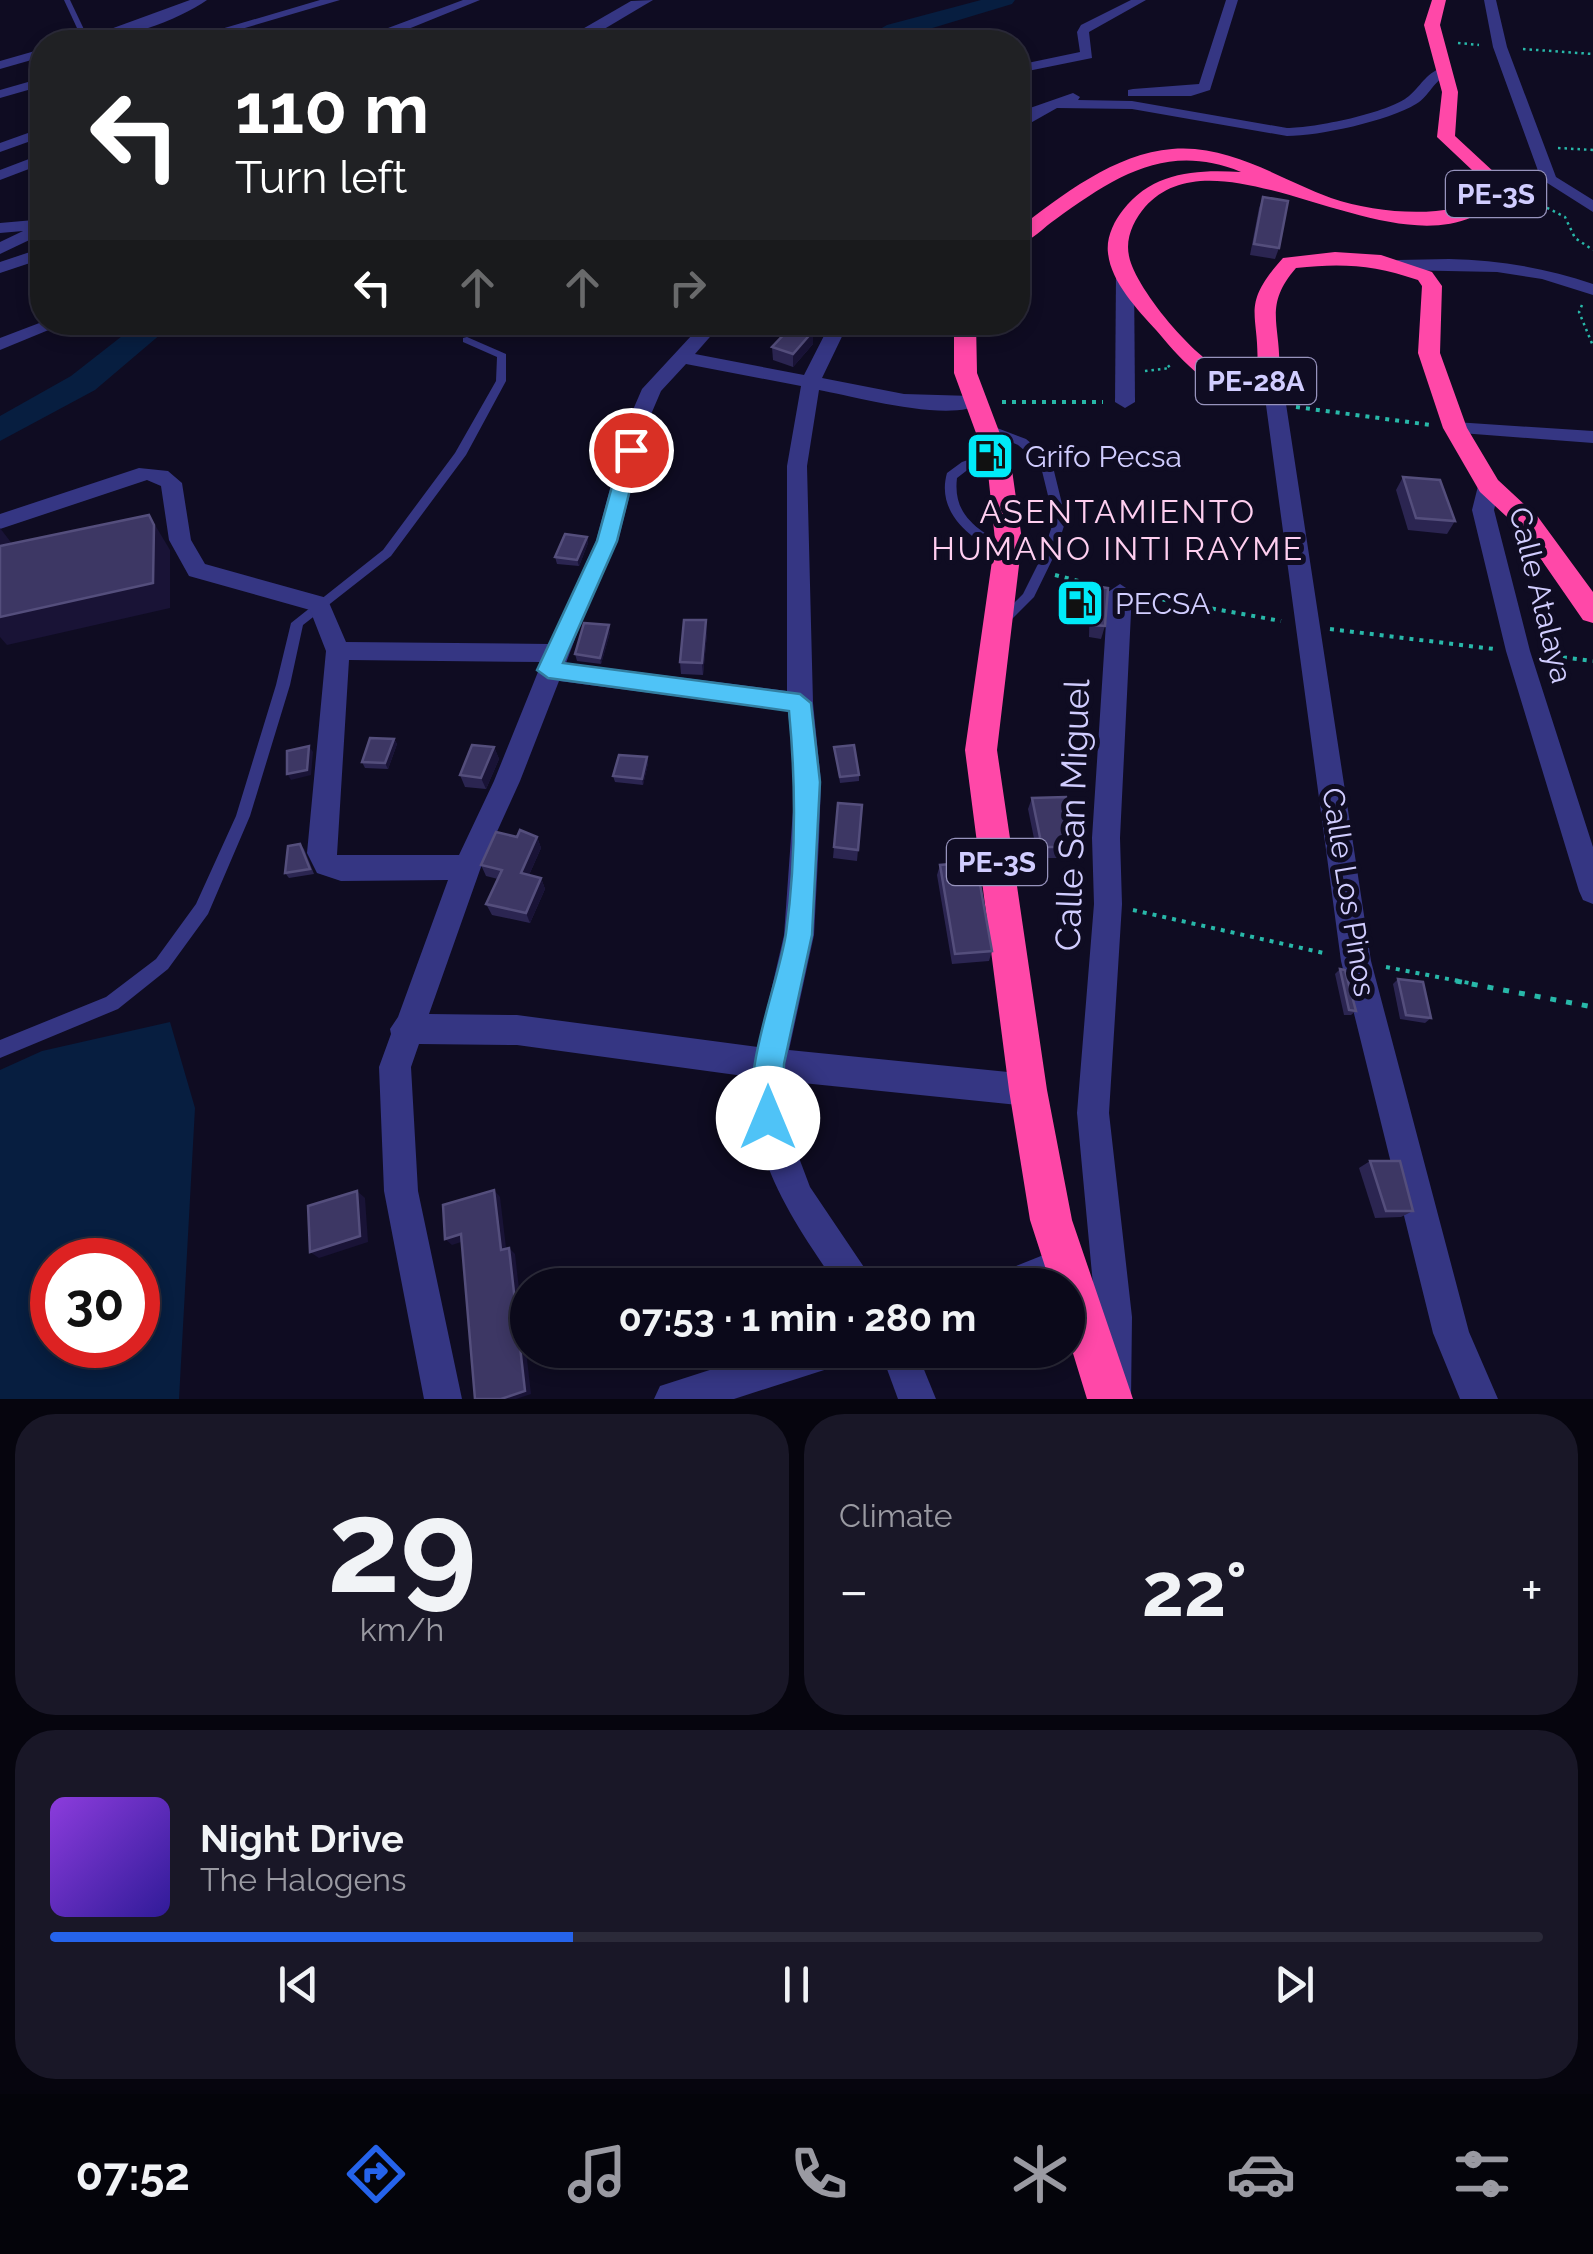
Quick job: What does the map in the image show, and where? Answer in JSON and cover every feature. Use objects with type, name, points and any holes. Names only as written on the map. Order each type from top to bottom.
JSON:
[{"type":"highway","name":"PE-3S","points":[[1030,230],[1102,182],[1147,160],[1172,153],[1218,159],[1341,207],[1379,215],[1424,218],[1466,212],[1495,197],[1500,186],[1446,138],[1450,92],[1432,15],[1439,0]]},
{"type":"highway","points":[[1172,153],[1209,175],[1284,184]]},
{"type":"highway","points":[[1125,274],[1117,251],[1130,214],[1194,188],[1209,175]]},
{"type":"highway","name":"PE-28A","points":[[1125,274],[1160,322],[1205,371],[1233,384],[1256,381],[1268,372],[1270,359],[1260,313],[1272,284],[1290,262],[1335,258],[1398,264]]},
{"type":"highway","points":[[1398,264],[1425,276],[1432,286],[1429,353],[1455,428],[1488,486],[1529,523],[1593,614]]},
{"type":"highway","name":"PE-3S","points":[[963,335],[960,352],[1008,522],[1008,552],[980,750],[1028,1090],[1051,1220],[1111,1399]]},
{"type":"street","points":[[126,30],[201,0]]},
{"type":"street","points":[[227,30],[334,0]]},
{"type":"street","points":[[393,30],[474,0]]},
{"type":"street","points":[[599,30],[625,7],[648,0]]},
{"type":"street","points":[[1030,67],[1087,55],[1083,32],[1086,28],[1140,0]]},
{"type":"street","points":[[1030,115],[1085,94],[1200,90],[1212,76],[1232,0]]},
{"type":"street","points":[[1490,0],[1500,47],[1540,147],[1540,161],[1548,179],[1593,207]]},
{"type":"street","points":[[0,65],[30,56]]},
{"type":"street","points":[[1059,104],[1132,105],[1286,132],[1312,132],[1412,101],[1434,75],[1445,72]]},
{"type":"street","points":[[0,94],[30,85]]},
{"type":"street","points":[[0,148],[30,137]]},
{"type":"street","points":[[0,175],[30,163]]},
{"type":"street","points":[[0,228],[30,225]]},
{"type":"street","points":[[0,250],[30,234]]},
{"type":"street","points":[[0,268],[30,257]]},
{"type":"street","points":[[1398,264],[1486,263],[1522,268],[1593,290]]},
{"type":"street","points":[[1124,402],[1125,274]]},
{"type":"street","points":[[0,344],[30,333]]},
{"type":"street","points":[[443,1399],[400,1191],[395,1067],[467,867],[507,781],[552,661],[607,541],[639,420],[652,389],[702,335]]},
{"type":"street","points":[[834,335],[811,381],[797,466],[800,703],[808,782],[799,935],[769,1064],[768,1118],[776,1149],[797,1198],[846,1268]]},
{"type":"street","points":[[681,357],[904,400],[984,427]]},
{"type":"street","points":[[1256,381],[1276,404]]},
{"type":"street","name":"Calle Los Pinos","points":[[1276,404],[1356,961],[1451,1332],[1479,1399]]},
{"type":"street","points":[[1455,428],[1593,437]]},
{"type":"street","points":[[0,522],[146,473],[161,476],[170,483],[186,560],[197,570],[319,604],[338,651],[321,852],[327,864],[341,869],[467,867]]},
{"type":"street","name":"Calle Atalaya","points":[[1488,486],[1483,510],[1518,652],[1593,892]]},
{"type":"street","name":"Calle San Miguel","points":[[1111,1399],[1114,1317],[1093,1114],[1108,904],[1106,838],[1120,592]]},
{"type":"street","points":[[338,651],[552,661],[800,703]]},
{"type":"street","points":[[406,1030],[517,1030],[769,1064],[1028,1090]]},
{"type":"street","points":[[1056,1268],[1066,1264]]},
{"type":"street","points":[[673,1399],[774,1368]]},
{"type":"street","points":[[905,1368],[917,1399]]},
{"type":"lane","points":[[66,0],[79,30]]},
{"type":"lane","points":[[0,1049],[112,1004],[162,964],[192,922],[242,816],[284,685],[297,623],[388,553],[460,455],[502,382],[502,356],[467,340]]},
{"type":"lane","points":[[998,624],[1028,597],[1060,520],[1041,458],[1022,442],[984,427],[966,465],[951,476],[946,495],[955,514],[1008,552]]},
{"type":"path","points":[[1435,41],[1593,54]]},
{"type":"path","points":[[1540,147],[1593,150]]},
{"type":"path","points":[[1500,186],[1546,204],[1564,216],[1575,238],[1593,250]]},
{"type":"path","points":[[1593,300],[1583,302],[1578,312],[1593,346]]},
{"type":"path","points":[[984,427],[1124,402]]},
{"type":"path","points":[[1276,404],[1455,428]]},
{"type":"water","points":[[170,1022],[195,1108],[179,1399],[0,1399],[0,1070],[42,1051]]},
{"type":"building","points":[[1263,197],[1288,201],[1279,248],[1254,244]]},
{"type":"building","points":[[783,335],[810,335],[793,354],[772,347]]},
{"type":"building","points":[[1403,477],[1440,480],[1455,521],[1416,518]]},
{"type":"building","points":[[149,515],[154,525],[153,583],[0,617],[0,546]]},
{"type":"building","points":[[565,534],[587,537],[577,560],[555,557]]},
{"type":"building","points":[[1094,586],[1108,588],[1105,626],[1093,625]]},
{"type":"building","points":[[684,620],[706,620],[702,663],[680,662]]},
{"type":"building","points":[[584,623],[609,625],[600,658],[575,654]]},
{"type":"building","points":[[370,738],[394,739],[385,763],[362,762]]},
{"type":"building","points":[[472,745],[494,747],[481,778],[460,775]]},
{"type":"building","points":[[854,745],[859,775],[840,777],[834,747]]},
{"type":"building","points":[[309,746],[307,770],[287,774],[287,751]]},
{"type":"building","points":[[619,755],[647,757],[642,779],[613,776]]},
{"type":"building","points":[[1066,797],[1077,847],[1042,847],[1032,798]]},
{"type":"building","points":[[838,803],[862,805],[858,850],[834,847]]},
{"type":"building","points":[[520,830],[537,837],[521,873],[541,878],[526,913],[486,904],[502,870],[481,865],[496,832],[517,837]]},
{"type":"building","points":[[300,844],[310,869],[285,873],[288,846]]},
{"type":"building","points":[[976,862],[992,951],[955,954],[940,865]]},
{"type":"building","points":[[1340,969],[1345,970],[1356,1011],[1349,1010]]},
{"type":"building","points":[[1398,979],[1423,982],[1431,1018],[1406,1015]]},
{"type":"building","points":[[1370,1161],[1400,1161],[1413,1211],[1386,1211]]},
{"type":"building","points":[[494,1190],[501,1250],[509,1248],[511,1268],[510,1368],[522,1368],[525,1391],[501,1399],[475,1399],[461,1234],[445,1239],[443,1205]]},
{"type":"building","points":[[357,1191],[360,1236],[310,1252],[308,1206]]},
{"type":"waterway","points":[[895,30],[1005,0]]},
{"type":"waterway","points":[[0,430],[83,383],[144,335]]},
{"type":"place","name":"Grifo Pecsa","points":[[990,456]]},
{"type":"place","name":"PECSA","points":[[1080,603]]},
{"type":"district","name":"ASENTAMIENTO HUMANO INTI RAYME","points":[[1118,530]]},
{"type":"route","points":[[631,450],[607,541],[548,670],[800,703],[808,782],[799,935],[769,1064],[768,1118]]}]
